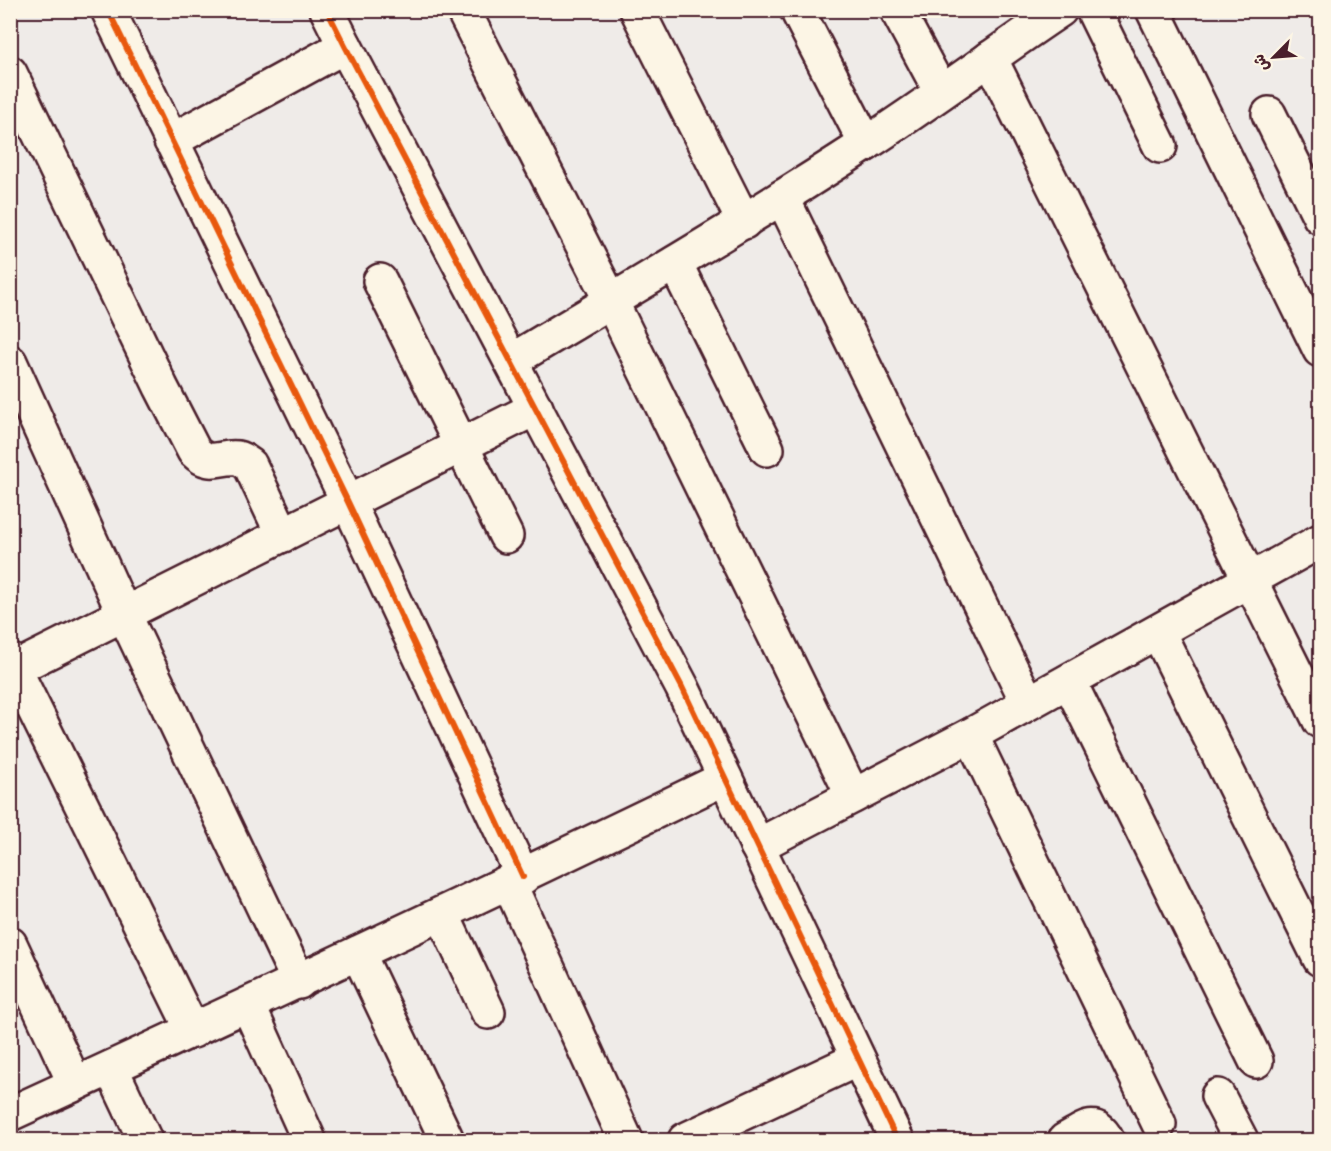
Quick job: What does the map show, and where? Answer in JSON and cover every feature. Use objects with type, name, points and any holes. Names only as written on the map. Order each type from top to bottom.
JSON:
[{"type":"street","points":[[108,10],[348,502],[516,880],[626,1140]]},
{"type":"street","points":[[327,10],[682,687],[897,1140]]},
{"type":"street","points":[[463,10],[611,301],[854,796]]},
{"type":"street","points":[[637,10],[744,222]]},
{"type":"street","points":[[796,10],[866,144]]},
{"type":"street","points":[[897,10],[941,92]]},
{"type":"street","points":[[1093,10],[1160,146]]},
{"type":"street","points":[[1153,10],[1320,350]]},
{"type":"street","points":[[511,361],[744,222],[866,144],[1054,12]]},
{"type":"street","points":[[171,141],[345,46]]},
{"type":"street","points":[[990,58],[1320,721]]},
{"type":"street","points":[[10,73],[194,451],[198,456],[210,461],[235,458],[250,465],[283,535]]},
{"type":"street","points":[[1269,114],[1320,217]]},
{"type":"street","points":[[783,197],[1028,703]]},
{"type":"street","points":[[675,263],[767,449]]},
{"type":"street","points":[[380,281],[506,536]]},
{"type":"street","points":[[10,362],[124,614],[299,982]]},
{"type":"street","points":[[193,1031],[12,667],[124,614],[536,408]]},
{"type":"street","points":[[757,846],[971,735],[1320,541]]},
{"type":"street","points":[[1158,632],[1320,959]]},
{"type":"street","points":[[1069,681],[1256,1061]]},
{"type":"street","points":[[971,735],[1160,1124]]},
{"type":"street","points":[[10,1113],[299,982],[725,778]]},
{"type":"street","points":[[442,914],[488,1012]]},
{"type":"street","points":[[10,944],[75,1084]]},
{"type":"street","points":[[358,953],[447,1140]]},
{"type":"street","points":[[248,1005],[309,1140]]},
{"type":"street","points":[[685,1140],[858,1059]]},
{"type":"street","points":[[111,1068],[145,1140]]},
{"type":"street","points":[[1218,1096],[1240,1140]]},
{"type":"street","points":[[1065,1140],[1090,1128],[1096,1128],[1103,1132],[1107,1140]]},
{"type":"cycle path","points":[[108,10],[348,502],[523,877]]},
{"type":"cycle path","points":[[327,10],[682,687],[897,1140]]}]
